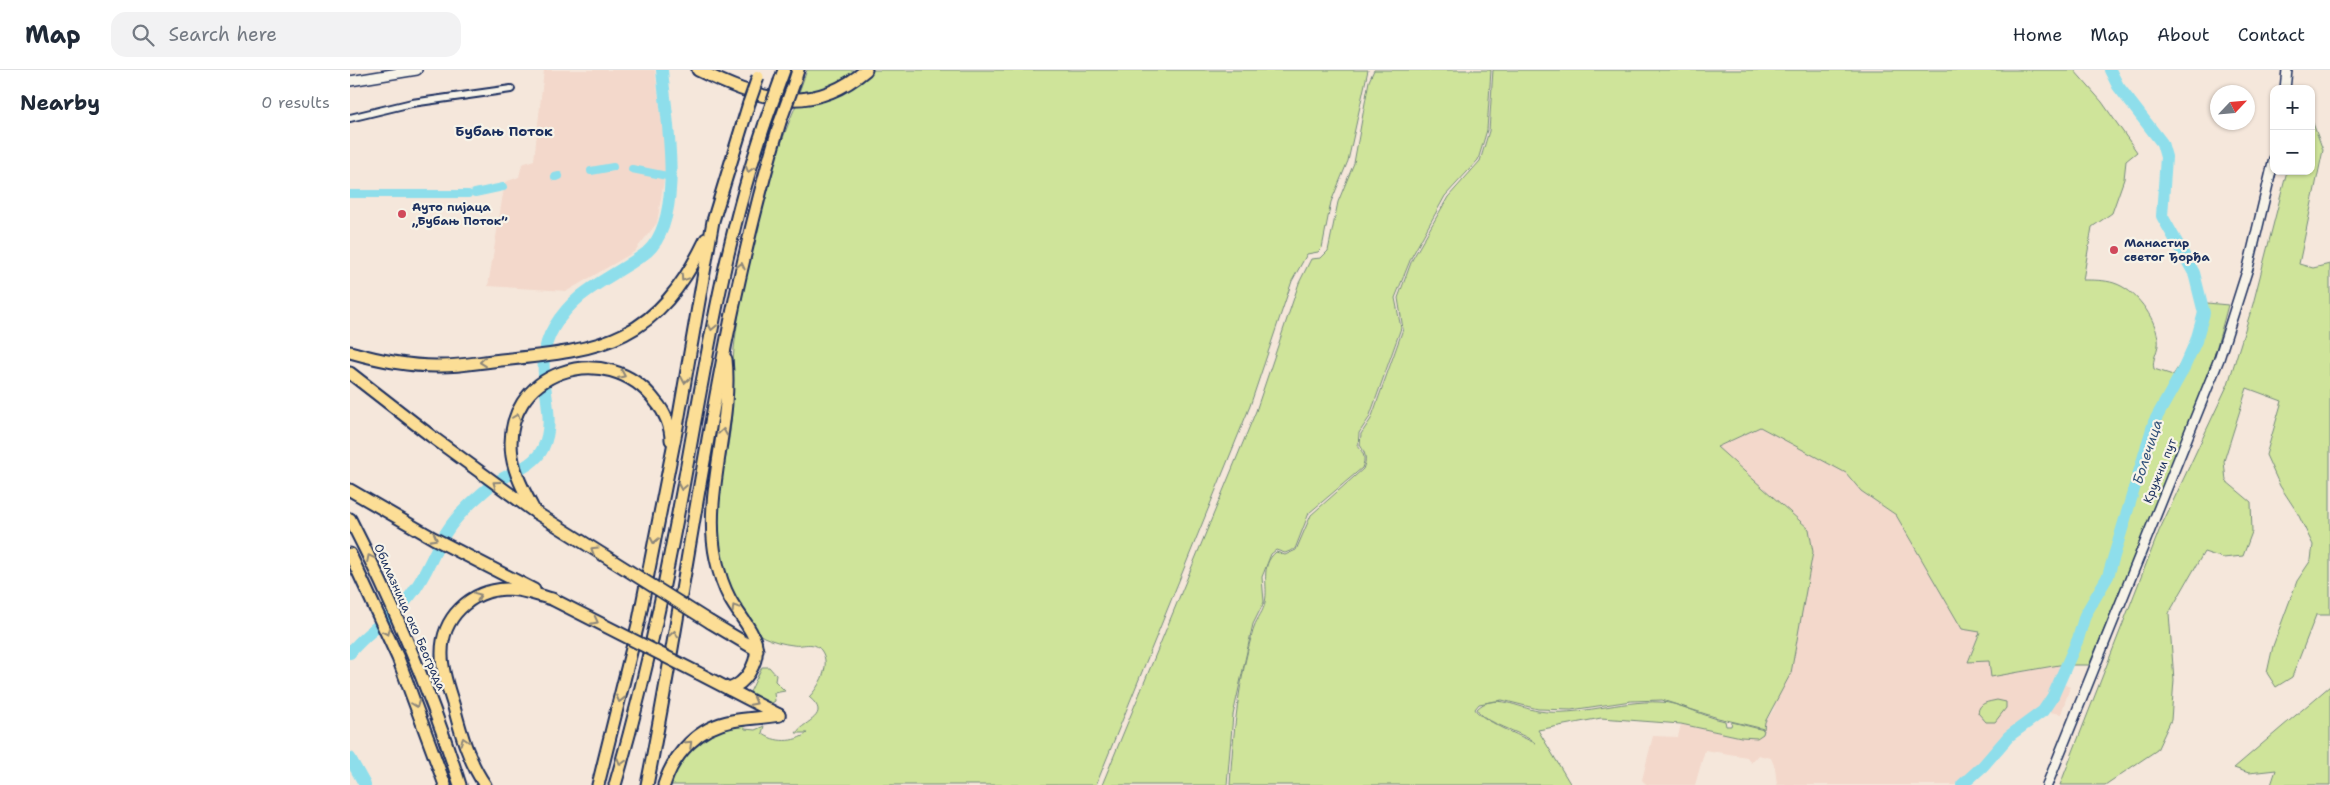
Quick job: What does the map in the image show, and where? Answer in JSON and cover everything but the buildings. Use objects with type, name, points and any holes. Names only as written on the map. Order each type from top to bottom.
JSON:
[{"type":"highway","points":[[698,70],[755,94],[799,100],[825,95],[840,89],[866,70]]},
{"type":"highway","points":[[647,785],[724,348],[742,262],[780,122],[798,70]]},
{"type":"highway","points":[[598,785],[639,620],[713,221],[759,74]]},
{"type":"highway","points":[[615,785],[644,681],[658,616],[724,267],[746,178],[782,75]]},
{"type":"highway","points":[[350,352],[403,364],[438,366],[585,350],[636,328],[658,311],[689,271],[713,221]]},
{"type":"highway","points":[[724,348],[728,397],[714,494],[715,549],[725,587],[735,608],[753,633],[757,650],[751,670],[745,680],[729,689]]},
{"type":"highway","points":[[535,512],[514,468],[511,445],[513,427],[519,411],[532,391],[551,376],[575,367],[591,367],[616,372],[632,380],[646,390],[659,405],[671,434],[670,458]]},
{"type":"highway","points":[[350,373],[535,512],[757,650]]},
{"type":"highway","points":[[350,490],[433,538],[779,715],[734,720],[708,730],[685,748],[676,759],[664,785]]},
{"type":"highway","name":"Обилазница око Београда","points":[[350,519],[410,646],[441,726],[460,785]]},
{"type":"highway","points":[[350,554],[398,658],[445,785]]},
{"type":"highway","points":[[485,785],[466,747],[445,680],[442,647],[447,628],[451,619],[464,604],[470,599],[488,592],[516,590],[552,599]]},
{"type":"highway","points":[[589,785],[610,740]]},
{"type":"main road","points":[[350,81],[417,70]]},
{"type":"main road","points":[[2285,85],[2287,70]]},
{"type":"main road","name":"Кружни пут","points":[[2047,785],[2219,359],[2248,268],[2270,175]]},
{"type":"street","points":[[350,118],[412,104],[511,89]]},
{"type":"shaded area","points":[[544,70],[655,70],[666,150],[666,167],[657,223],[634,252],[567,291],[488,286],[505,182],[519,177],[522,164],[534,160]]},
{"type":"shaded area","points":[[1760,427],[1846,473],[1861,491],[1896,515],[1962,629],[1980,632],[1968,661],[1989,661],[1992,677],[2059,665],[2063,684],[2070,687],[2061,714],[2044,711],[1997,748],[1955,785],[1777,785],[1775,768],[1771,758],[1758,755],[1751,763],[1747,757],[1705,750],[1695,785],[1647,785],[1642,780],[1653,736],[1678,737],[1681,724],[1741,737],[1763,734],[1765,722],[1774,709],[1809,529],[1716,447]]},
{"type":"green space","points":[[807,70],[860,70],[831,86],[798,95]]},
{"type":"green space","points":[[872,70],[1368,70],[1348,161],[1331,202],[1322,248],[1318,252],[1307,254],[1292,281],[1250,406],[1096,785],[669,785],[689,752],[707,736],[730,727],[744,726],[745,729],[755,730],[764,726],[762,733],[772,739],[797,739],[807,733],[796,733],[817,713],[818,709],[815,703],[809,697],[817,688],[825,669],[824,656],[821,650],[815,645],[796,645],[778,642],[764,637],[754,628],[736,599],[725,573],[718,544],[717,516],[731,422],[733,359],[743,288],[749,256],[774,163],[796,105],[827,98],[855,83]]},
{"type":"green space","points":[[1374,70],[1491,70],[1487,130],[1478,160],[1445,196],[1411,258],[1395,298],[1401,328],[1369,418],[1359,433],[1358,446],[1364,459],[1362,468],[1309,513],[1295,549],[1285,553],[1276,550],[1271,554],[1262,577],[1264,602],[1253,624],[1233,715],[1227,785],[1102,785],[1256,411],[1299,283],[1311,259],[1321,258],[1328,251],[1338,202],[1354,163],[1369,81]]},
{"type":"green space","points":[[1493,70],[2074,70],[2102,102],[2137,152],[2126,161],[2124,179],[2112,213],[2092,227],[2083,280],[2114,283],[2137,298],[2149,313],[2156,331],[2158,346],[2153,365],[2154,369],[2173,375],[2188,350],[2196,329],[2198,319],[2197,302],[2228,305],[2214,357],[2141,542],[2089,665],[2059,665],[1991,677],[1989,661],[1968,662],[1980,632],[1962,629],[1896,515],[1861,491],[1846,473],[1760,427],[1717,447],[1809,529],[1813,552],[1791,673],[1765,722],[1764,729],[1718,718],[1662,700],[1631,701],[1571,710],[1538,709],[1502,700],[1493,702],[1506,702],[1538,711],[1569,712],[1629,703],[1660,702],[1683,707],[1725,721],[1726,726],[1731,726],[1732,722],[1764,730],[1763,734],[1757,738],[1741,737],[1681,724],[1601,718],[1538,730],[1571,785],[1230,785],[1235,725],[1241,685],[1254,627],[1262,611],[1266,596],[1266,570],[1268,563],[1276,552],[1285,555],[1296,550],[1311,515],[1363,469],[1365,457],[1360,445],[1361,434],[1371,419],[1403,329],[1398,298],[1412,260],[1448,197],[1480,161],[1489,131]],"holes":[[[1489,702],[1477,709],[1481,714],[1487,719],[1535,743],[1484,718],[1475,709],[1479,704]]]},
{"type":"green space","points":[[2315,129],[2323,150],[2299,264],[2313,268],[2330,264],[2330,615],[2316,615],[2292,677],[2276,687],[2267,673],[2273,646],[2297,581],[2311,560],[2313,545],[2297,512],[2280,486],[2266,455],[2282,401],[2247,388],[2224,461],[2226,481],[2251,502],[2252,532],[2243,556],[2223,558],[2204,552],[2169,613],[2174,680],[2171,720],[2157,750],[2105,785],[2060,785],[2159,531],[2228,384],[2253,304],[2286,175],[2315,175]]},
{"type":"green space","points":[[762,667],[769,667],[776,675],[775,681],[785,691],[774,693],[775,701],[772,703],[756,698],[750,692]]},
{"type":"green space","points":[[2330,686],[2330,785],[2271,785],[2276,770],[2249,773],[2234,768]]},
{"type":"green space","points":[[1997,700],[2006,702],[2006,708],[1995,722],[1986,722],[1978,713],[1980,707],[1985,703]]},
{"type":"waterway","points":[[350,653],[410,596],[421,580],[442,539],[461,513],[489,487],[526,466],[539,455],[548,434],[549,419],[544,358],[547,343],[554,327],[569,306],[578,298],[645,254],[659,236],[666,215],[670,191],[671,166],[662,70]]},
{"type":"waterway","name":"Болечица","points":[[1962,785],[1983,766],[2009,736],[2043,711],[2053,696],[2078,639],[2085,615],[2108,576],[2154,422],[2183,370],[2196,341],[2204,313],[2194,273],[2162,216],[2166,157],[2162,143],[2118,86],[2110,70]]},
{"type":"waterway","points":[[591,171],[613,167]]},
{"type":"waterway","points":[[632,169],[672,177]]},
{"type":"waterway","points":[[555,177],[559,176]]},
{"type":"waterway","points":[[475,193],[503,187]]},
{"type":"waterway","points":[[350,194],[468,194]]},
{"type":"waterway","points":[[350,645],[356,646]]},
{"type":"waterway","points":[[350,758],[365,785]]},
{"type":"place","name":"Ауто пијаца „Бубањ Поток”","points":[[402,214]]},
{"type":"place","name":"Манастир светог Ђорђа","points":[[2114,250]]},
{"type":"district","name":"Бубањ Поток","points":[[504,131]]}]
